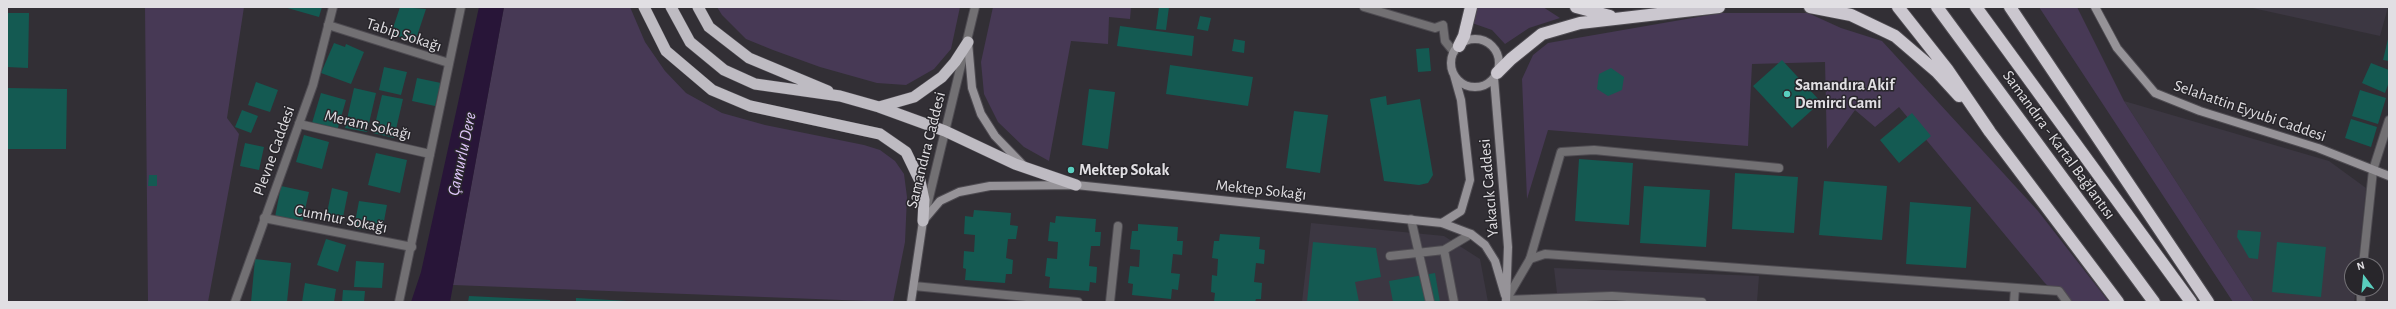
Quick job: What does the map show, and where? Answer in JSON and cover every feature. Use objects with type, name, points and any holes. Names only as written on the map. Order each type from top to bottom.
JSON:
[{"type":"highway","points":[[644,7],[666,51],[712,90],[750,106],[880,134],[906,152],[920,181],[924,200],[923,221]]},
{"type":"highway","points":[[671,7],[690,42],[724,70],[755,84],[840,96],[879,106],[945,131],[1026,168],[1076,185]]},
{"type":"highway","points":[[698,7],[709,27],[749,58],[840,96]]},
{"type":"highway","points":[[1456,49],[1471,7]]},
{"type":"highway","points":[[1576,7],[1615,18]]},
{"type":"highway","points":[[1496,75],[1511,58],[1542,34],[1580,23],[1719,7]]},
{"type":"highway","points":[[1810,7],[1851,15],[1895,36],[1937,72],[1990,132]]},
{"type":"highway","points":[[1898,7],[1947,69],[1990,132],[2118,302]]},
{"type":"highway","name":"Samandıra - Kartal Bağlantısı","points":[[1937,7],[2154,302]]},
{"type":"highway","name":"Samandıra - Kartal Bağlantısı","points":[[1976,7],[2020,65],[2191,302]]},
{"type":"highway","points":[[2010,7],[2072,102],[2208,302]]},
{"type":"highway","points":[[2018,7],[2072,102]]},
{"type":"highway","points":[[879,106],[914,97],[942,77],[955,62],[968,42]]},
{"type":"main road","name":"Selahattin Eyyubi Caddesi","points":[[2095,7],[2117,48],[2155,93],[2200,111],[2318,148],[2389,176]]},
{"type":"main road","name":"Yakacık Caddesi","points":[[1442,223],[1461,211],[1470,180],[1461,100],[1452,67],[1456,49],[1473,39],[1489,43],[1498,55],[1500,63],[1496,75],[1508,247],[1506,299]]},
{"type":"main road","points":[[968,42],[972,88],[981,114],[995,136],[1026,168]]},
{"type":"main road","points":[[1454,75],[1466,85],[1473,87],[1488,83],[1496,75]]},
{"type":"main road","name":"Mektep Sokağı","points":[[923,221],[940,201],[959,192],[990,186],[1076,185],[1442,223]]},
{"type":"main road","name":"Samandıra Caddesi","points":[[911,302],[923,221]]},
{"type":"main road","name":"Yakacık Caddesi","points":[[1442,223],[1471,234],[1485,246],[1495,261],[1506,299]]},
{"type":"street","name":"Plevne Caddesi","points":[[235,302],[313,85],[333,7]]},
{"type":"street","points":[[399,302],[412,247],[430,154],[462,7]]},
{"type":"street","name":"Samandıra Caddesi","points":[[923,221],[968,42],[975,7]]},
{"type":"street","points":[[1364,7],[1435,28],[1443,25],[1445,41],[1456,49]]},
{"type":"street","name":"Tabip Sokağı","points":[[328,25],[449,64]]},
{"type":"street","points":[[2364,257],[2373,170],[2389,120]]},
{"type":"street","name":"Meram Sokağı","points":[[299,124],[430,154]]},
{"type":"street","points":[[1506,299],[1530,259],[1561,152],[1594,150],[1778,168]]},
{"type":"street","name":"Cumhur Sokağı","points":[[264,218],[412,247]]},
{"type":"street","points":[[1411,220],[1430,302]]},
{"type":"street","points":[[1110,302],[1118,226]]},
{"type":"street","points":[[1390,256],[1444,250],[1471,234]]},
{"type":"street","points":[[1444,250],[1454,302]]},
{"type":"street","points":[[1530,259],[1545,254],[2059,291],[2067,302]]},
{"type":"street","points":[[914,286],[1078,302]]},
{"type":"street","points":[[2014,302],[2015,288]]},
{"type":"street","points":[[1506,299],[1612,299],[1702,302]]},
{"type":"shaded area","points":[[145,7],[244,7],[227,118],[239,134],[208,302],[148,302]]},
{"type":"shaded area","points":[[504,7],[630,7],[645,42],[665,71],[686,93],[722,113],[765,125],[864,145],[880,150],[895,161],[904,174],[907,197],[905,242],[893,302],[453,285]]},
{"type":"shaded area","points":[[717,7],[960,7],[951,49],[934,69],[906,85],[877,83],[820,67],[746,39],[722,15]]},
{"type":"shaded area","points":[[993,7],[1131,7],[1130,19],[1109,17],[1108,44],[1071,41],[1049,161],[1024,147],[998,122],[984,94],[981,62]]},
{"type":"shaded area","points":[[1475,7],[1543,7],[1560,18],[1529,28],[1505,44],[1492,30],[1472,23]]},
{"type":"shaded area","points":[[2039,7],[2077,7],[2124,101],[2254,302],[2233,302]]},
{"type":"shaded area","points":[[2248,7],[2388,7],[2380,36]]},
{"type":"shaded area","points":[[1721,13],[1808,13],[1841,28],[1882,41],[2038,211],[2109,302],[2063,302],[2044,282],[1899,107],[1875,127],[1855,110],[1827,149],[1825,62],[1752,64],[1748,146],[1548,130],[1527,199],[1522,79],[1533,55],[1548,43]]},
{"type":"shaded area","points":[[2124,101],[2329,161],[2366,188],[2359,257],[2344,257],[2344,297],[2355,297],[2354,302],[2254,302]]},
{"type":"shaded area","points":[[1311,223],[1444,236],[1480,259],[1488,302],[1302,302]]},
{"type":"shaded area","points":[[1554,268],[1759,276],[1757,302],[1558,302]]},
{"type":"water","name":"Çamurlu Dere","points":[[479,7],[504,7],[450,302],[411,302],[421,272]]},
{"type":"building","points":[[284,7],[322,7],[319,17]]},
{"type":"building","points":[[400,7],[426,9],[415,42],[391,34]]},
{"type":"building","points":[[1159,7],[1169,7],[1166,30],[1156,29]]},
{"type":"building","points":[[7,13],[29,13],[28,68],[7,67]]},
{"type":"building","points":[[1200,16],[1211,18],[1208,31],[1197,29]]},
{"type":"building","points":[[1120,26],[1194,36],[1192,56],[1117,46]]},
{"type":"building","points":[[1234,39],[1245,41],[1244,53],[1232,51]]},
{"type":"building","points":[[2389,39],[2389,61],[2383,60]]},
{"type":"building","points":[[334,43],[345,47],[346,44],[364,52],[351,84],[321,73]]},
{"type":"building","points":[[1429,48],[1431,71],[1418,72],[1416,49]]},
{"type":"building","name":"Samandıra Akif Demirci Cami","points":[[1782,60],[1821,102],[1792,128],[1753,86]]},
{"type":"building","points":[[2371,63],[2389,70],[2389,82],[2385,93],[2362,83]]},
{"type":"building","points":[[1170,65],[1253,77],[1248,106],[1166,94]]},
{"type":"building","points":[[384,67],[407,72],[401,95],[379,90]]},
{"type":"building","points":[[1611,68],[1624,77],[1622,90],[1608,96],[1597,89],[1599,74]]},
{"type":"building","points":[[417,78],[441,83],[435,106],[412,101]]},
{"type":"building","points":[[256,82],[278,90],[270,112],[248,105]]},
{"type":"building","points":[[7,88],[67,89],[66,149],[7,149]]},
{"type":"building","points":[[354,88],[376,93],[367,132],[345,128]]},
{"type":"building","points":[[1089,89],[1115,92],[1108,149],[1082,145]]},
{"type":"building","points":[[2360,90],[2386,98],[2378,124],[2352,116]]},
{"type":"building","points":[[321,93],[346,100],[337,131],[312,123]]},
{"type":"building","points":[[382,95],[403,99],[394,138],[373,133]]},
{"type":"building","points":[[1386,96],[1387,105],[1420,99],[1433,175],[1428,183],[1419,185],[1384,181],[1370,99]]},
{"type":"building","points":[[242,110],[258,116],[251,133],[235,127]]},
{"type":"building","points":[[1294,111],[1328,115],[1320,173],[1286,168]]},
{"type":"building","points":[[1912,113],[1931,136],[1899,163],[1880,140]]},
{"type":"building","points":[[2351,119],[2377,127],[2371,147],[2345,138]]},
{"type":"building","points":[[304,135],[329,142],[322,169],[296,162]]},
{"type":"building","points":[[245,143],[264,147],[259,170],[240,166]]},
{"type":"building","points":[[376,153],[407,160],[400,193],[368,185]]},
{"type":"building","points":[[1579,159],[1633,163],[1629,225],[1575,221]]},
{"type":"building","points":[[1735,173],[1798,177],[1794,233],[1732,229]]},
{"type":"building","points":[[149,175],[157,175],[157,186],[148,186]]},
{"type":"building","points":[[1824,181],[1887,186],[1882,240],[1819,235]]},
{"type":"building","points":[[281,186],[309,192],[302,223],[275,217]]},
{"type":"building","points":[[1644,186],[1710,190],[1706,247],[1640,243]]},
{"type":"building","points":[[332,188],[348,192],[342,222],[326,218]]},
{"type":"building","points":[[359,201],[387,205],[382,232],[354,228]]},
{"type":"building","points":[[1910,202],[1971,207],[1966,268],[1906,264]]},
{"type":"building","points":[[974,210],[1011,213],[1010,225],[1018,226],[1016,239],[1008,239],[1006,258],[1013,260],[1012,274],[1006,274],[1005,283],[965,280],[966,269],[963,268],[964,251],[974,252],[975,235],[964,234],[965,216],[973,217]]},
{"type":"building","points":[[1056,216],[1096,219],[1095,232],[1101,232],[1100,246],[1091,246],[1089,266],[1097,267],[1096,283],[1090,282],[1089,291],[1049,288],[1050,277],[1045,276],[1047,258],[1057,259],[1058,242],[1048,241],[1050,222],[1055,223]]},
{"type":"building","points":[[1138,224],[1178,227],[1177,241],[1183,241],[1182,255],[1173,254],[1171,273],[1180,274],[1178,290],[1172,289],[1171,299],[1132,295],[1133,284],[1128,283],[1130,266],[1139,267],[1140,250],[1130,249],[1132,231],[1138,231]]},
{"type":"building","points":[[2238,230],[2261,232],[2258,259],[2249,258],[2237,237]]},
{"type":"building","points":[[1220,234],[1260,237],[1259,249],[1265,250],[1264,264],[1256,263],[1254,282],[1262,283],[1261,299],[1256,299],[1255,302],[1214,302],[1215,293],[1211,292],[1212,275],[1217,276],[1218,259],[1212,258],[1214,241],[1219,241]]},
{"type":"building","points":[[326,239],[346,245],[338,272],[317,265]]},
{"type":"building","points":[[1313,242],[1376,248],[1381,277],[1355,282],[1359,302],[1307,302]]},
{"type":"building","points":[[2277,242],[2326,247],[2321,297],[2272,292]]},
{"type":"building","points":[[255,259],[291,263],[287,302],[251,302]]},
{"type":"building","points":[[356,261],[384,263],[382,288],[354,287]]},
{"type":"building","points":[[1435,273],[1440,302],[1393,302],[1389,281]]},
{"type":"building","points":[[305,283],[336,289],[334,302],[302,302]]},
{"type":"building","points":[[343,290],[365,291],[364,302],[342,302]]},
{"type":"building","points":[[469,296],[550,300],[550,302],[468,302]]},
{"type":"building","points":[[576,298],[627,301],[627,302],[576,302]]},
{"type":"place","name":"Samandıra Akif Demirci Cami","points":[[1787,94]]},
{"type":"place","name":"Mektep Sokak","points":[[1071,170]]}]
